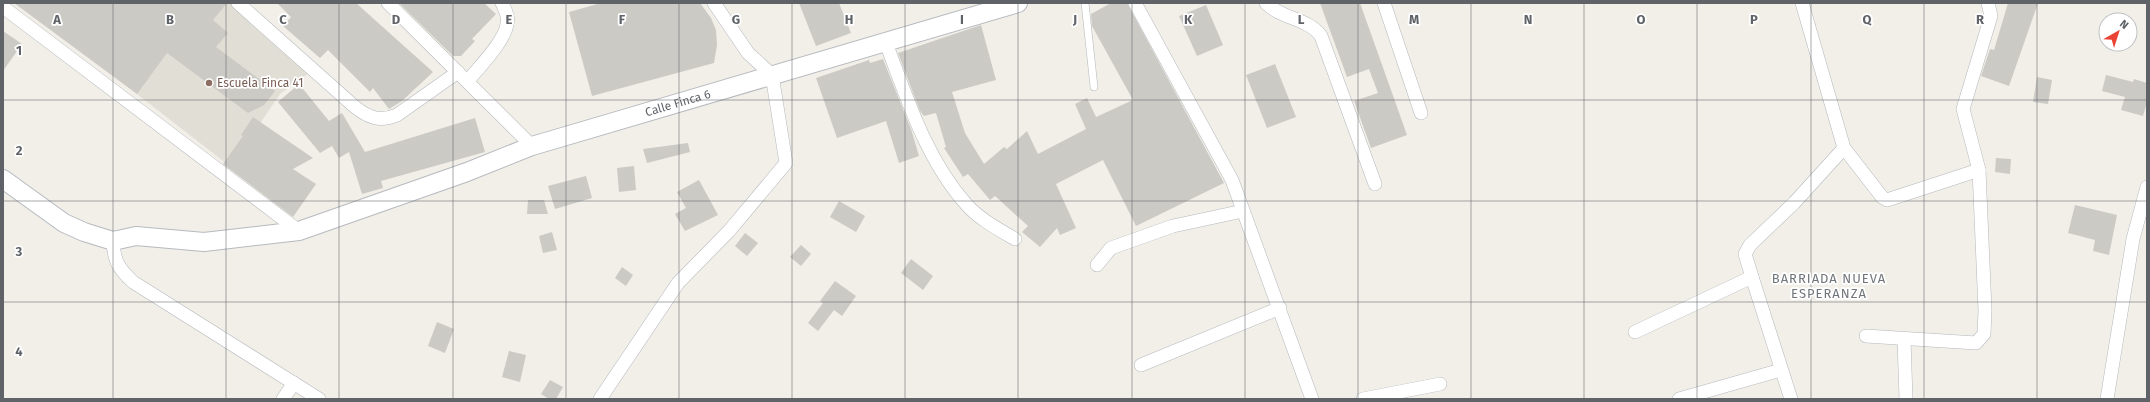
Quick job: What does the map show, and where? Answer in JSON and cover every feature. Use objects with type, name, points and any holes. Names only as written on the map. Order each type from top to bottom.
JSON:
[{"type":"street","points":[[238,3],[355,107],[376,119],[388,119],[398,115],[463,77],[503,35],[507,24],[507,13],[502,3]]},
{"type":"street","points":[[388,3],[532,146]]},
{"type":"street","points":[[600,399],[678,283],[729,231],[786,163],[772,75],[748,53],[714,3]]},
{"type":"street","name":"Calle Finca 6","points":[[113,240],[136,236],[204,242],[299,231],[532,146],[1018,3]]},
{"type":"street","points":[[1135,3],[1232,180],[1312,399]]},
{"type":"street","points":[[1266,3],[1272,9],[1315,28],[1321,36],[1375,184]]},
{"type":"street","points":[[1384,3],[1421,113]]},
{"type":"street","points":[[1802,3],[1844,148],[1882,198],[1888,200],[1979,170]]},
{"type":"street","points":[[1866,336],[1976,343],[1984,334],[1985,310],[1979,170],[1962,109],[1991,16],[1988,3]]},
{"type":"street","points":[[11,8],[299,231]]},
{"type":"street","points":[[886,43],[914,116],[942,173],[966,204],[989,224],[1015,239]]},
{"type":"street","points":[[1791,399],[1745,254],[1750,245],[1794,203],[1844,148]]},
{"type":"street","points":[[3,179],[64,223],[84,232],[113,240],[114,258],[122,272],[133,282],[319,399]]},
{"type":"street","points":[[2107,399],[2133,239],[2147,187]]},
{"type":"street","points":[[1097,265],[1112,248],[1173,226],[1243,211]]},
{"type":"street","points":[[1635,332],[1752,277]]},
{"type":"street","points":[[1141,366],[1280,308]]},
{"type":"street","points":[[1904,339],[1906,399]]},
{"type":"street","points":[[1679,399],[1781,370]]},
{"type":"street","points":[[284,399],[294,383]]},
{"type":"street","points":[[1363,399],[1440,384]]},
{"type":"lane","points":[[1085,3],[1094,87]]},
{"type":"shaded area","name":"Escuela Finca 41","points":[[42,3],[240,3],[309,73],[280,94],[232,165],[227,164],[137,94],[41,14]]},
{"type":"building","points":[[14,3],[227,3],[213,20],[228,33],[216,47],[275,91],[264,105],[248,113],[167,53],[137,94]]},
{"type":"building","points":[[277,3],[356,3],[433,72],[402,101],[389,109],[373,88],[370,92],[328,50],[320,58],[283,26],[291,17]]},
{"type":"building","points":[[399,3],[484,3],[496,14],[472,39],[475,41],[461,56],[453,56]]},
{"type":"building","points":[[601,3],[700,3],[711,18],[716,30],[717,45],[714,63],[592,96],[569,12]]},
{"type":"building","points":[[799,3],[839,3],[851,33],[816,46]]},
{"type":"building","points":[[1111,3],[1127,3],[1224,183],[1136,226],[1103,160],[1056,184],[1076,228],[1060,235],[1057,228],[1040,247],[1022,232],[1028,226],[995,196],[990,200],[968,174],[963,177],[944,148],[946,147],[936,113],[924,116],[920,111],[898,53],[981,25],[996,80],[952,92],[965,133],[984,164],[1004,147],[1007,149],[1027,131],[1038,154],[1086,129],[1075,104],[1087,98],[1096,117],[1133,100],[1092,26],[1091,14]]},
{"type":"building","points":[[1320,3],[1360,3],[1407,135],[1371,148],[1354,101],[1378,93],[1369,69],[1347,77]]},
{"type":"building","points":[[2008,3],[2038,3],[2009,86],[1981,76],[1990,49],[1994,50]]},
{"type":"building","points":[[1206,5],[1223,45],[1197,56],[1179,16]]},
{"type":"building","points":[[3,31],[22,44],[3,71]]},
{"type":"building","points":[[883,59],[911,129],[919,156],[899,163],[886,121],[837,138],[816,78],[869,60],[870,63]]},
{"type":"building","points":[[1275,64],[1296,117],[1267,128],[1246,75]]},
{"type":"building","points":[[2106,75],[2133,82],[2134,79],[2147,83],[2147,102],[2143,116],[2121,110],[2125,97],[2102,91]]},
{"type":"building","points":[[2037,77],[2052,80],[2048,104],[2033,102]]},
{"type":"building","points":[[299,84],[329,121],[342,113],[365,152],[475,118],[485,152],[381,181],[383,188],[362,194],[349,152],[339,158],[332,146],[320,153],[278,102]]},
{"type":"building","points":[[253,117],[313,158],[293,169],[316,184],[293,217],[223,164],[243,136],[241,135]]},
{"type":"building","points":[[688,143],[690,152],[647,163],[643,149]]},
{"type":"building","points":[[1996,158],[2011,159],[2010,174],[1995,172]]},
{"type":"building","points":[[634,166],[636,190],[619,192],[617,168]]},
{"type":"building","points":[[586,176],[592,198],[555,209],[548,186]]},
{"type":"building","points":[[699,180],[718,215],[685,231],[675,214],[686,208],[677,192]]},
{"type":"building","points":[[528,200],[544,200],[548,214],[527,214]]},
{"type":"building","points":[[839,201],[865,216],[856,232],[830,217]]},
{"type":"building","points":[[2075,205],[2117,215],[2109,255],[2093,251],[2095,240],[2068,233]]},
{"type":"building","points":[[552,232],[557,250],[543,253],[539,236]]},
{"type":"building","points":[[745,233],[758,243],[747,256],[735,246]]},
{"type":"building","points":[[801,245],[811,254],[801,266],[790,257]]},
{"type":"building","points":[[911,259],[933,276],[923,290],[901,273]]},
{"type":"building","points":[[622,267],[633,275],[626,286],[615,278]]},
{"type":"building","points":[[835,281],[856,296],[842,316],[834,310],[818,331],[808,323],[823,303],[820,301]]},
{"type":"building","points":[[437,322],[454,329],[445,353],[428,346]]},
{"type":"building","points":[[509,351],[526,355],[520,382],[502,377]]},
{"type":"building","points":[[550,380],[563,387],[556,399],[549,399],[541,394]]},
{"type":"place","name":"Escuela Finca 41","points":[[209,83]]},
{"type":"district","name":"BARRIADA NUEVA ESPERANZA","points":[[1829,286]]}]
